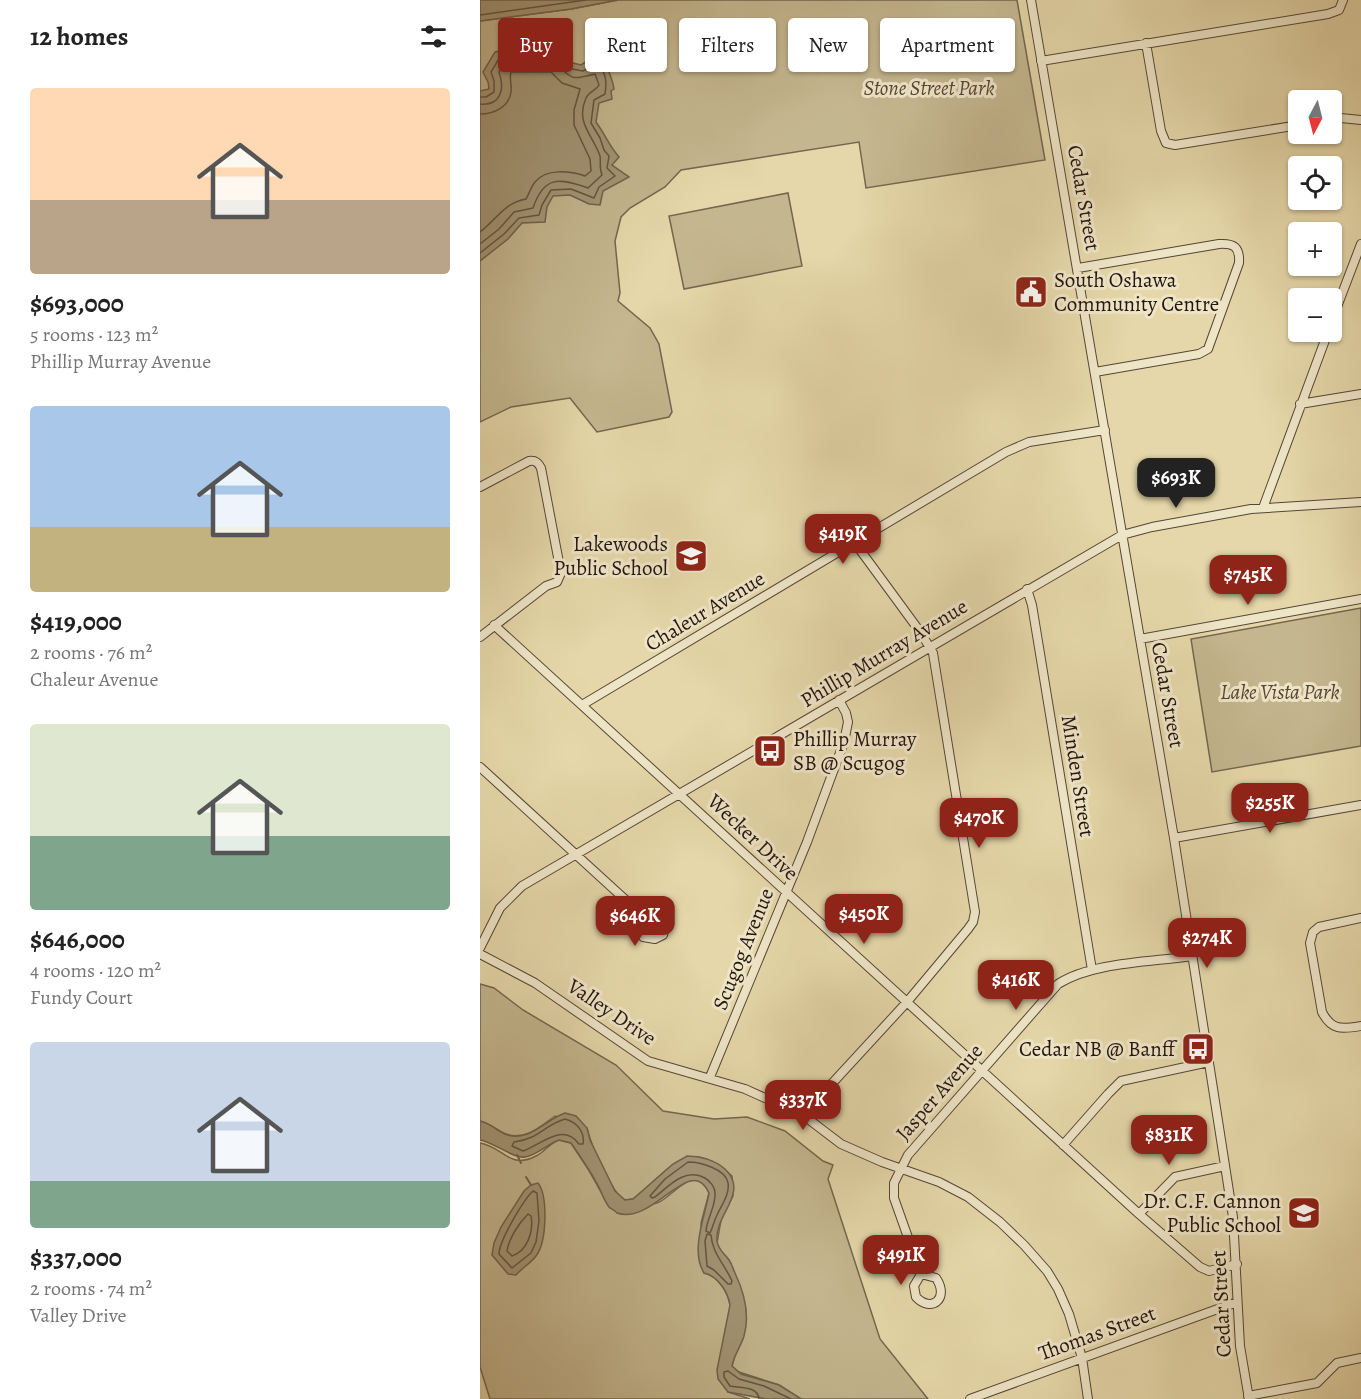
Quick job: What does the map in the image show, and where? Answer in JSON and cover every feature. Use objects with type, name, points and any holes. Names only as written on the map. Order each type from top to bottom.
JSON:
[{"type":"street","name":"Cedar Street","points":[[1031,0],[1174,838],[1209,1062],[1233,1217],[1240,1346],[1249,1397]]},
{"type":"street","points":[[1041,61],[1328,14],[1339,10],[1343,0]]},
{"type":"street","points":[[1146,43],[1161,131],[1166,143],[1175,145],[1288,127]]},
{"type":"street","points":[[1342,118],[1361,120]]},
{"type":"street","points":[[1078,268],[1229,243],[1240,255],[1208,348],[1199,354],[1095,372]]},
{"type":"street","points":[[1342,294],[1361,244]]},
{"type":"street","points":[[1263,508],[1324,342]]},
{"type":"street","points":[[1300,404],[1361,394]]},
{"type":"street","name":"Chaleur Avenue","points":[[582,705],[1019,446],[1105,430]]},
{"type":"street","points":[[480,487],[529,461],[536,462],[541,468],[561,576],[480,637]]},
{"type":"street","name":"Phillip Murray Avenue","points":[[480,948],[500,908],[522,886],[1122,535],[1152,527],[1263,508],[1361,502]]},
{"type":"street","points":[[803,1115],[907,1002],[968,929],[973,922],[975,912],[935,661],[929,646],[855,543]]},
{"type":"street","name":"Minden Street","points":[[1028,589],[1092,970]]},
{"type":"street","points":[[1140,639],[1361,598]]},
{"type":"street","name":"Wecker Drive","points":[[494,625],[1063,1145],[1200,1267],[1209,1271],[1237,1264]]},
{"type":"street","name":"Scugog Avenue","points":[[710,1077],[807,842],[844,742],[848,722],[839,700]]},
{"type":"street","points":[[482,772],[577,854],[641,915]]},
{"type":"street","points":[[1174,838],[1361,805]]},
{"type":"street","points":[[1361,918],[1319,927],[1313,932],[1310,943],[1322,1012],[1327,1021],[1333,1026],[1344,1029],[1361,1026]]},
{"type":"street","name":"Valley Drive","points":[[480,954],[535,983],[648,1060],[745,1089],[803,1115],[841,1144],[882,1162],[939,1182],[968,1197],[1000,1222],[1024,1245],[1047,1271],[1058,1289],[1069,1314],[1082,1358],[1088,1399]]},
{"type":"street","name":"Jasper Avenue","points":[[901,1167],[908,1155],[1058,984],[1068,977],[1092,970],[1192,956]]},
{"type":"street","points":[[1063,1145],[1121,1082],[1209,1062]]},
{"type":"street","points":[[1139,1214],[1175,1177],[1225,1166]]},
{"type":"street","points":[[901,1167],[894,1183],[894,1198],[921,1274]]},
{"type":"street","name":"Thomas Street","points":[[970,1399],[1238,1302]]},
{"type":"street","points":[[1249,1397],[1317,1383],[1337,1363],[1361,1358]]},
{"type":"green space","name":"Stone Street Park","points":[[618,0],[1017,0],[1045,160],[866,188],[859,142],[681,170],[665,187],[630,208],[621,217],[615,241],[620,293],[618,301],[650,328],[659,344],[672,412],[669,417],[597,432],[570,398],[511,407],[480,422],[480,21],[498,19],[498,72],[573,72],[573,18],[503,18]]},
{"type":"green space","points":[[788,193],[802,266],[684,289],[669,216]]},
{"type":"green space","name":"Lake Vista Park","points":[[1361,608],[1361,746],[1212,772],[1191,639]]},
{"type":"green space","points":[[480,984],[494,988],[523,1010],[616,1065],[663,1111],[714,1119],[747,1117],[785,1131],[823,1161],[833,1165],[828,1179],[880,1339],[928,1399],[801,1399],[779,1385],[736,1371],[732,1366],[746,1310],[729,1260],[717,1243],[721,1220],[733,1196],[732,1176],[716,1163],[690,1157],[668,1168],[633,1199],[625,1200],[608,1179],[587,1128],[555,1116],[526,1134],[513,1136],[480,1121]]},
{"type":"green space","points":[[559,1140],[571,1143],[610,1208],[657,1203],[690,1180],[697,1180],[703,1184],[709,1193],[701,1223],[704,1273],[714,1277],[722,1285],[730,1305],[728,1392],[750,1399],[490,1399],[480,1367],[480,1143],[513,1159],[527,1160]]},
{"type":"water","points":[[480,0],[618,0],[571,9],[480,21]]},
{"type":"water","points":[[498,51],[498,72],[573,72],[573,63],[581,65],[585,62],[585,72],[609,72],[614,89],[611,91],[612,99],[599,103],[596,122],[619,157],[612,165],[629,177],[603,191],[600,205],[589,204],[570,195],[553,196],[547,207],[545,222],[522,223],[508,239],[480,261],[480,91],[489,89],[483,72],[495,52]]},
{"type":"water","points":[[565,1113],[576,1116],[587,1128],[590,1140],[615,1191],[625,1200],[633,1199],[673,1164],[687,1156],[707,1159],[725,1169],[732,1178],[734,1187],[733,1195],[720,1222],[717,1241],[731,1263],[738,1280],[746,1312],[744,1336],[732,1366],[741,1374],[779,1385],[801,1399],[766,1399],[728,1392],[718,1379],[717,1370],[730,1305],[721,1285],[714,1277],[704,1273],[700,1264],[698,1244],[709,1193],[701,1183],[692,1181],[681,1185],[644,1210],[631,1214],[617,1213],[607,1205],[593,1177],[571,1143],[559,1140],[534,1154],[520,1157],[480,1140],[480,1121],[505,1134],[521,1136],[537,1130]]},
{"type":"water","points":[[538,1183],[545,1208],[540,1249],[534,1259],[516,1275],[508,1274],[492,1255],[494,1243],[501,1227],[524,1191]]},
{"type":"waterway","points":[[517,1155],[521,1163]]},
{"type":"waterway","points":[[526,1177],[531,1185]]},
{"type":"place","name":"South Oshawa Community Centre","points":[[1031,292]]},
{"type":"place","name":"Lakewoods Public School","points":[[691,556]]},
{"type":"place","name":"Phillip Murray SB @ Scugog","points":[[770,751]]},
{"type":"place","name":"Cedar NB @ Banff","points":[[1198,1049]]},
{"type":"place","name":"Dr. C.F. Cannon Public School","points":[[1304,1213]]}]
